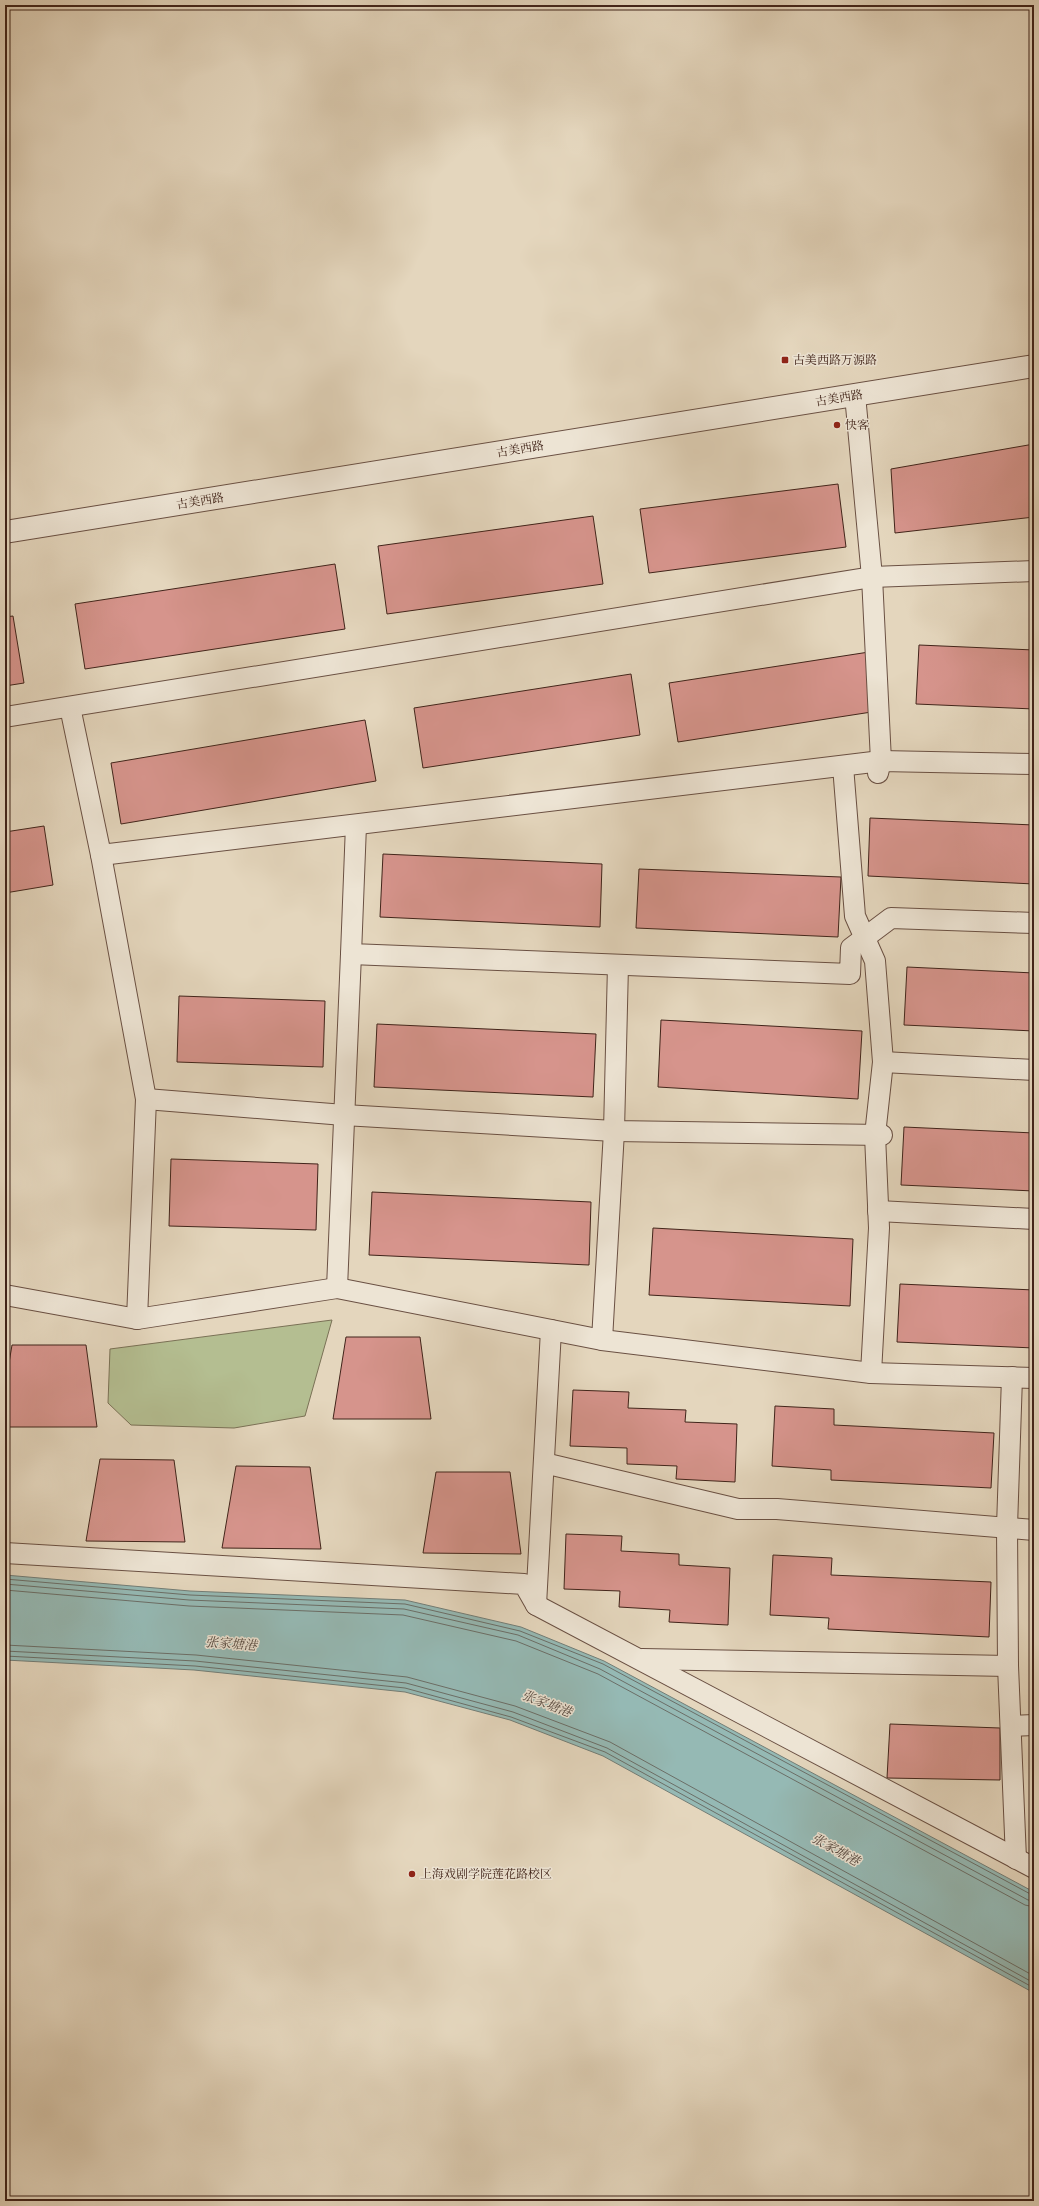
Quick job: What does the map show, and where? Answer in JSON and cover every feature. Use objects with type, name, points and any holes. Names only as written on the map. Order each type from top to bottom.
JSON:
[{"type":"street","name":"古美西路","points":[[5,532],[1034,366]]},
{"type":"lane","points":[[855,395],[872,577],[880,767]]},
{"type":"lane","points":[[5,717],[872,577],[1034,571]]},
{"type":"lane","points":[[70,707],[101,855],[146,1099],[137,1319]]},
{"type":"lane","points":[[101,855],[843,766],[880,767],[1034,764]]},
{"type":"lane","points":[[843,766],[855,916],[875,961],[882,1062],[878,1135],[879,1228],[871,1373]]},
{"type":"lane","points":[[337,1288],[356,825]]},
{"type":"lane","points":[[351,954],[850,974],[851,948],[890,918],[1034,922]]},
{"type":"lane","points":[[602,1340],[614,1131],[618,965]]},
{"type":"lane","points":[[882,1062],[1034,1070]]},
{"type":"lane","points":[[146,1099],[344,1115],[614,1131],[878,1135]]},
{"type":"lane","points":[[878,1211],[1034,1219]]},
{"type":"lane","points":[[5,1295],[137,1319],[337,1288],[602,1340],[871,1373],[1034,1378]]},
{"type":"lane","points":[[536,1605],[551,1330]]},
{"type":"lane","points":[[1012,1377],[1007,1527],[1008,1666],[1012,1726],[1016,1859]]},
{"type":"lane","points":[[544,1462],[738,1509],[777,1509],[1034,1530]]},
{"type":"lane","points":[[5,1553],[524,1584],[536,1605],[1034,1868]]},
{"type":"lane","points":[[639,1659],[1008,1666]]},
{"type":"lane","points":[[1012,1726],[1034,1726]]},
{"type":"green space","points":[[332,1320],[305,1416],[234,1428],[131,1425],[108,1403],[110,1349]]},
{"type":"water","name":"张家塘港","points":[[5,1575],[190,1591],[405,1600],[521,1627],[604,1661],[1034,1892],[1034,1993],[603,1756],[510,1720],[405,1692],[194,1670],[5,1660]]},
{"type":"building","points":[[1034,444],[1034,517],[895,533],[891,469]]},
{"type":"building","points":[[838,484],[846,547],[649,573],[640,509]]},
{"type":"building","points":[[593,516],[603,584],[387,614],[378,546]]},
{"type":"building","points":[[335,564],[345,629],[85,669],[75,604]]},
{"type":"building","points":[[13,616],[24,683],[5,686],[5,617]]},
{"type":"building","points":[[919,645],[1034,650],[1034,709],[916,704]]},
{"type":"building","points":[[869,652],[878,711],[678,742],[669,683]]},
{"type":"building","points":[[631,674],[640,735],[423,768],[414,708]]},
{"type":"building","points":[[365,720],[376,781],[121,824],[111,763]]},
{"type":"building","points":[[870,818],[1034,825],[1034,884],[868,876]]},
{"type":"building","points":[[44,826],[53,885],[5,893],[5,832]]},
{"type":"building","points":[[383,854],[602,864],[600,927],[380,917]]},
{"type":"building","points":[[639,869],[841,877],[838,937],[636,928]]},
{"type":"building","points":[[907,967],[1034,973],[1034,1031],[904,1025]]},
{"type":"building","points":[[179,996],[325,1001],[323,1067],[177,1062]]},
{"type":"building","points":[[661,1020],[862,1031],[858,1099],[658,1087]]},
{"type":"building","points":[[377,1024],[596,1034],[593,1097],[374,1087]]},
{"type":"building","points":[[904,1127],[1034,1133],[1034,1191],[901,1185]]},
{"type":"building","points":[[171,1159],[318,1164],[316,1230],[169,1226]]},
{"type":"building","points":[[372,1192],[591,1202],[589,1265],[369,1255]]},
{"type":"building","points":[[653,1228],[853,1239],[850,1306],[649,1295]]},
{"type":"building","points":[[900,1284],[1034,1290],[1034,1348],[897,1342]]},
{"type":"building","points":[[346,1337],[420,1337],[431,1419],[333,1419]]},
{"type":"building","points":[[12,1345],[86,1345],[97,1427],[5,1427],[5,1387]]},
{"type":"building","points":[[573,1390],[629,1392],[628,1408],[686,1410],[685,1422],[737,1424],[735,1482],[676,1479],[677,1466],[627,1464],[627,1448],[570,1446]]},
{"type":"building","points":[[775,1406],[834,1409],[834,1425],[994,1433],[991,1488],[831,1480],[831,1470],[772,1466]]},
{"type":"building","points":[[100,1459],[174,1460],[185,1542],[86,1541]]},
{"type":"building","points":[[236,1466],[310,1467],[321,1549],[222,1548]]},
{"type":"building","points":[[436,1472],[510,1472],[521,1554],[423,1553]]},
{"type":"building","points":[[566,1534],[622,1536],[621,1551],[679,1554],[679,1565],[730,1568],[728,1625],[669,1622],[670,1610],[619,1607],[620,1591],[564,1589]]},
{"type":"building","points":[[773,1555],[832,1558],[831,1575],[991,1582],[989,1637],[828,1629],[829,1618],[770,1615]]},
{"type":"building","points":[[890,1724],[1000,1728],[1000,1780],[887,1778]]},
{"type":"place","name":"古美西路万源路","points":[[785,360]]},
{"type":"place","name":"快客","points":[[837,425]]},
{"type":"place","name":"上海戏剧学院莲花路校区","points":[[412,1874]]}]
